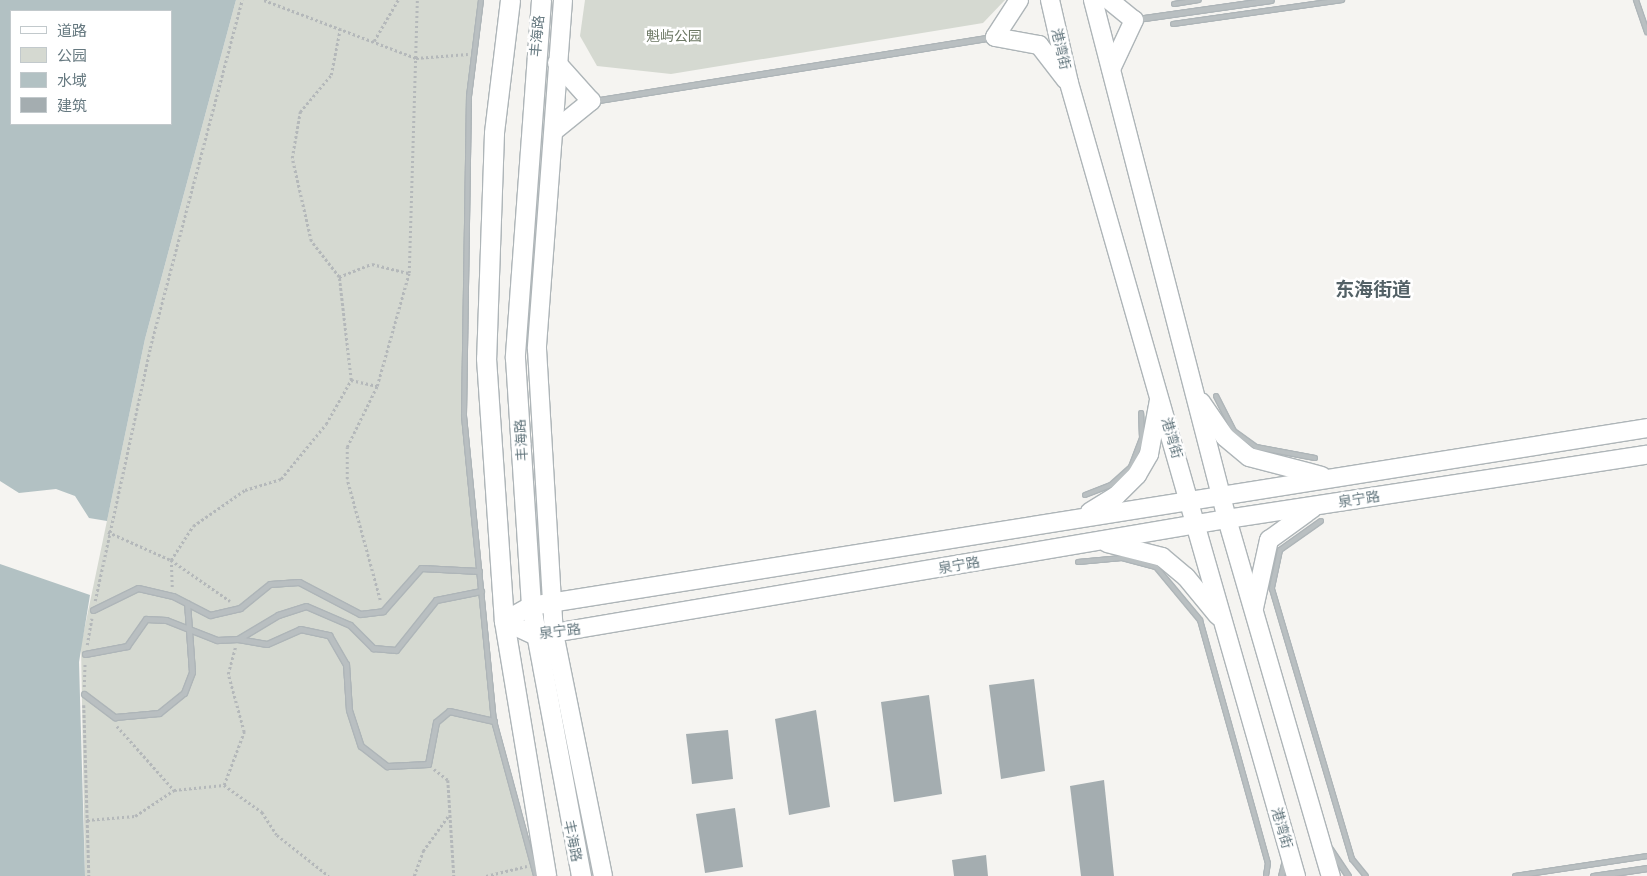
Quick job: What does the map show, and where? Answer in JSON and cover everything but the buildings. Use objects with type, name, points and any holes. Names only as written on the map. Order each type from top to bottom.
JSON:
[{"type":"main road","points":[[510,0],[494,133],[486,358],[504,621],[540,870]]},
{"type":"main road","name":"丰海路","points":[[541,0],[516,358],[531,606],[545,635],[581,876]]},
{"type":"street","points":[[563,0],[537,349],[552,603],[545,635],[603,876]]},
{"type":"street","points":[[995,37],[1019,0]]},
{"type":"street","name":"港湾街","points":[[1050,0],[1069,84],[1296,876]]},
{"type":"street","points":[[1093,0],[1227,520],[1330,876]]},
{"type":"street","points":[[1109,0],[1134,20],[1270,0]]},
{"type":"street","points":[[1111,69],[1134,20]]},
{"type":"street","points":[[554,131],[591,101],[995,37],[1039,45],[1069,84]]},
{"type":"street","points":[[557,63],[591,101]]},
{"type":"street","points":[[1194,391],[1225,437],[1249,457],[1330,478]]},
{"type":"street","points":[[1080,517],[1116,496],[1137,475],[1149,454],[1160,397]]},
{"type":"street","name":"泉宁路","points":[[504,621],[531,606],[1221,494],[1647,428]]},
{"type":"street","name":"泉宁路","points":[[504,621],[545,635],[1195,525],[1227,520],[1319,513],[1647,455]]},
{"type":"street","points":[[1254,611],[1269,540],[1319,513]]},
{"type":"street","points":[[1099,541],[1162,556],[1186,577],[1223,622]]},
{"type":"street","points":[[93,610],[138,588],[173,596],[210,615],[240,608],[270,584],[299,582],[360,614],[384,611],[421,568],[479,571]]},
{"type":"street","points":[[238,639],[278,615],[306,606],[350,625],[373,648],[396,650],[436,600],[482,591]]},
{"type":"street","points":[[84,694],[115,717],[159,713],[184,693],[192,672],[186,630],[188,603]]},
{"type":"street","points":[[85,654],[127,646],[146,619],[166,620],[186,630],[217,640],[238,639],[268,644],[300,629],[329,635],[346,664],[350,710],[361,746],[387,766],[428,764],[436,722],[449,711],[494,721]]},
{"type":"street","points":[[1316,827],[1348,876]]},
{"type":"street","points":[[1281,876],[1288,847]]},
{"type":"street","points":[[1593,876],[1647,868]]},
{"type":"lane","points":[[481,0],[469,96],[464,416],[494,721],[540,870],[536,876]]},
{"type":"lane","points":[[1174,4],[1199,0]]},
{"type":"lane","points":[[1174,24],[1342,0]]},
{"type":"lane","points":[[1636,0],[1647,32]]},
{"type":"lane","points":[[1216,396],[1234,430],[1256,447],[1315,458]]},
{"type":"lane","points":[[1085,495],[1111,485],[1131,467],[1142,438],[1141,413]]},
{"type":"lane","points":[[1319,513],[1280,550],[1272,589],[1352,859],[1366,876]]},
{"type":"lane","points":[[1078,562],[1122,558],[1156,567],[1182,592],[1200,620],[1268,863],[1266,876]]},
{"type":"lane","points":[[1515,876],[1647,856]]},
{"type":"path","points":[[89,876],[84,694],[85,654],[108,532],[150,348],[242,0]]},
{"type":"path","points":[[264,0],[416,58],[474,53]]},
{"type":"path","points":[[374,41],[398,0]]},
{"type":"path","points":[[384,611],[347,479],[347,448],[377,386],[409,272],[418,0]]},
{"type":"path","points":[[173,596],[171,560],[193,526],[245,490],[281,479],[326,424],[350,380],[339,277],[311,241],[292,158],[300,112],[331,76],[340,29]]},
{"type":"path","points":[[339,277],[372,264],[409,272]]},
{"type":"path","points":[[350,380],[377,386]]},
{"type":"path","points":[[108,532],[171,560],[240,608]]},
{"type":"path","points":[[224,784],[244,732],[228,674],[238,639]]},
{"type":"path","points":[[115,717],[118,732],[174,790]]},
{"type":"path","points":[[428,764],[448,780],[454,876]]},
{"type":"path","points":[[87,820],[135,816],[174,790],[224,784],[262,812],[277,835],[329,876]]},
{"type":"path","points":[[414,876],[423,851],[450,814]]},
{"type":"path","points":[[486,876],[540,870]]},
{"type":"green space","points":[[236,0],[481,0],[469,96],[464,416],[494,721],[536,876],[85,876],[81,645],[145,339]]},
{"type":"green space","name":"魁屿公园","points":[[585,0],[1005,0],[983,23],[671,74],[597,66],[580,36]]},
{"type":"water","points":[[0,0],[236,0],[145,339],[107,521],[89,518],[75,496],[56,489],[19,493],[0,481]]},
{"type":"water","points":[[0,564],[90,595],[79,662],[85,876],[0,876]]},
{"type":"district","name":"东海街道","points":[[1373,290]]}]
